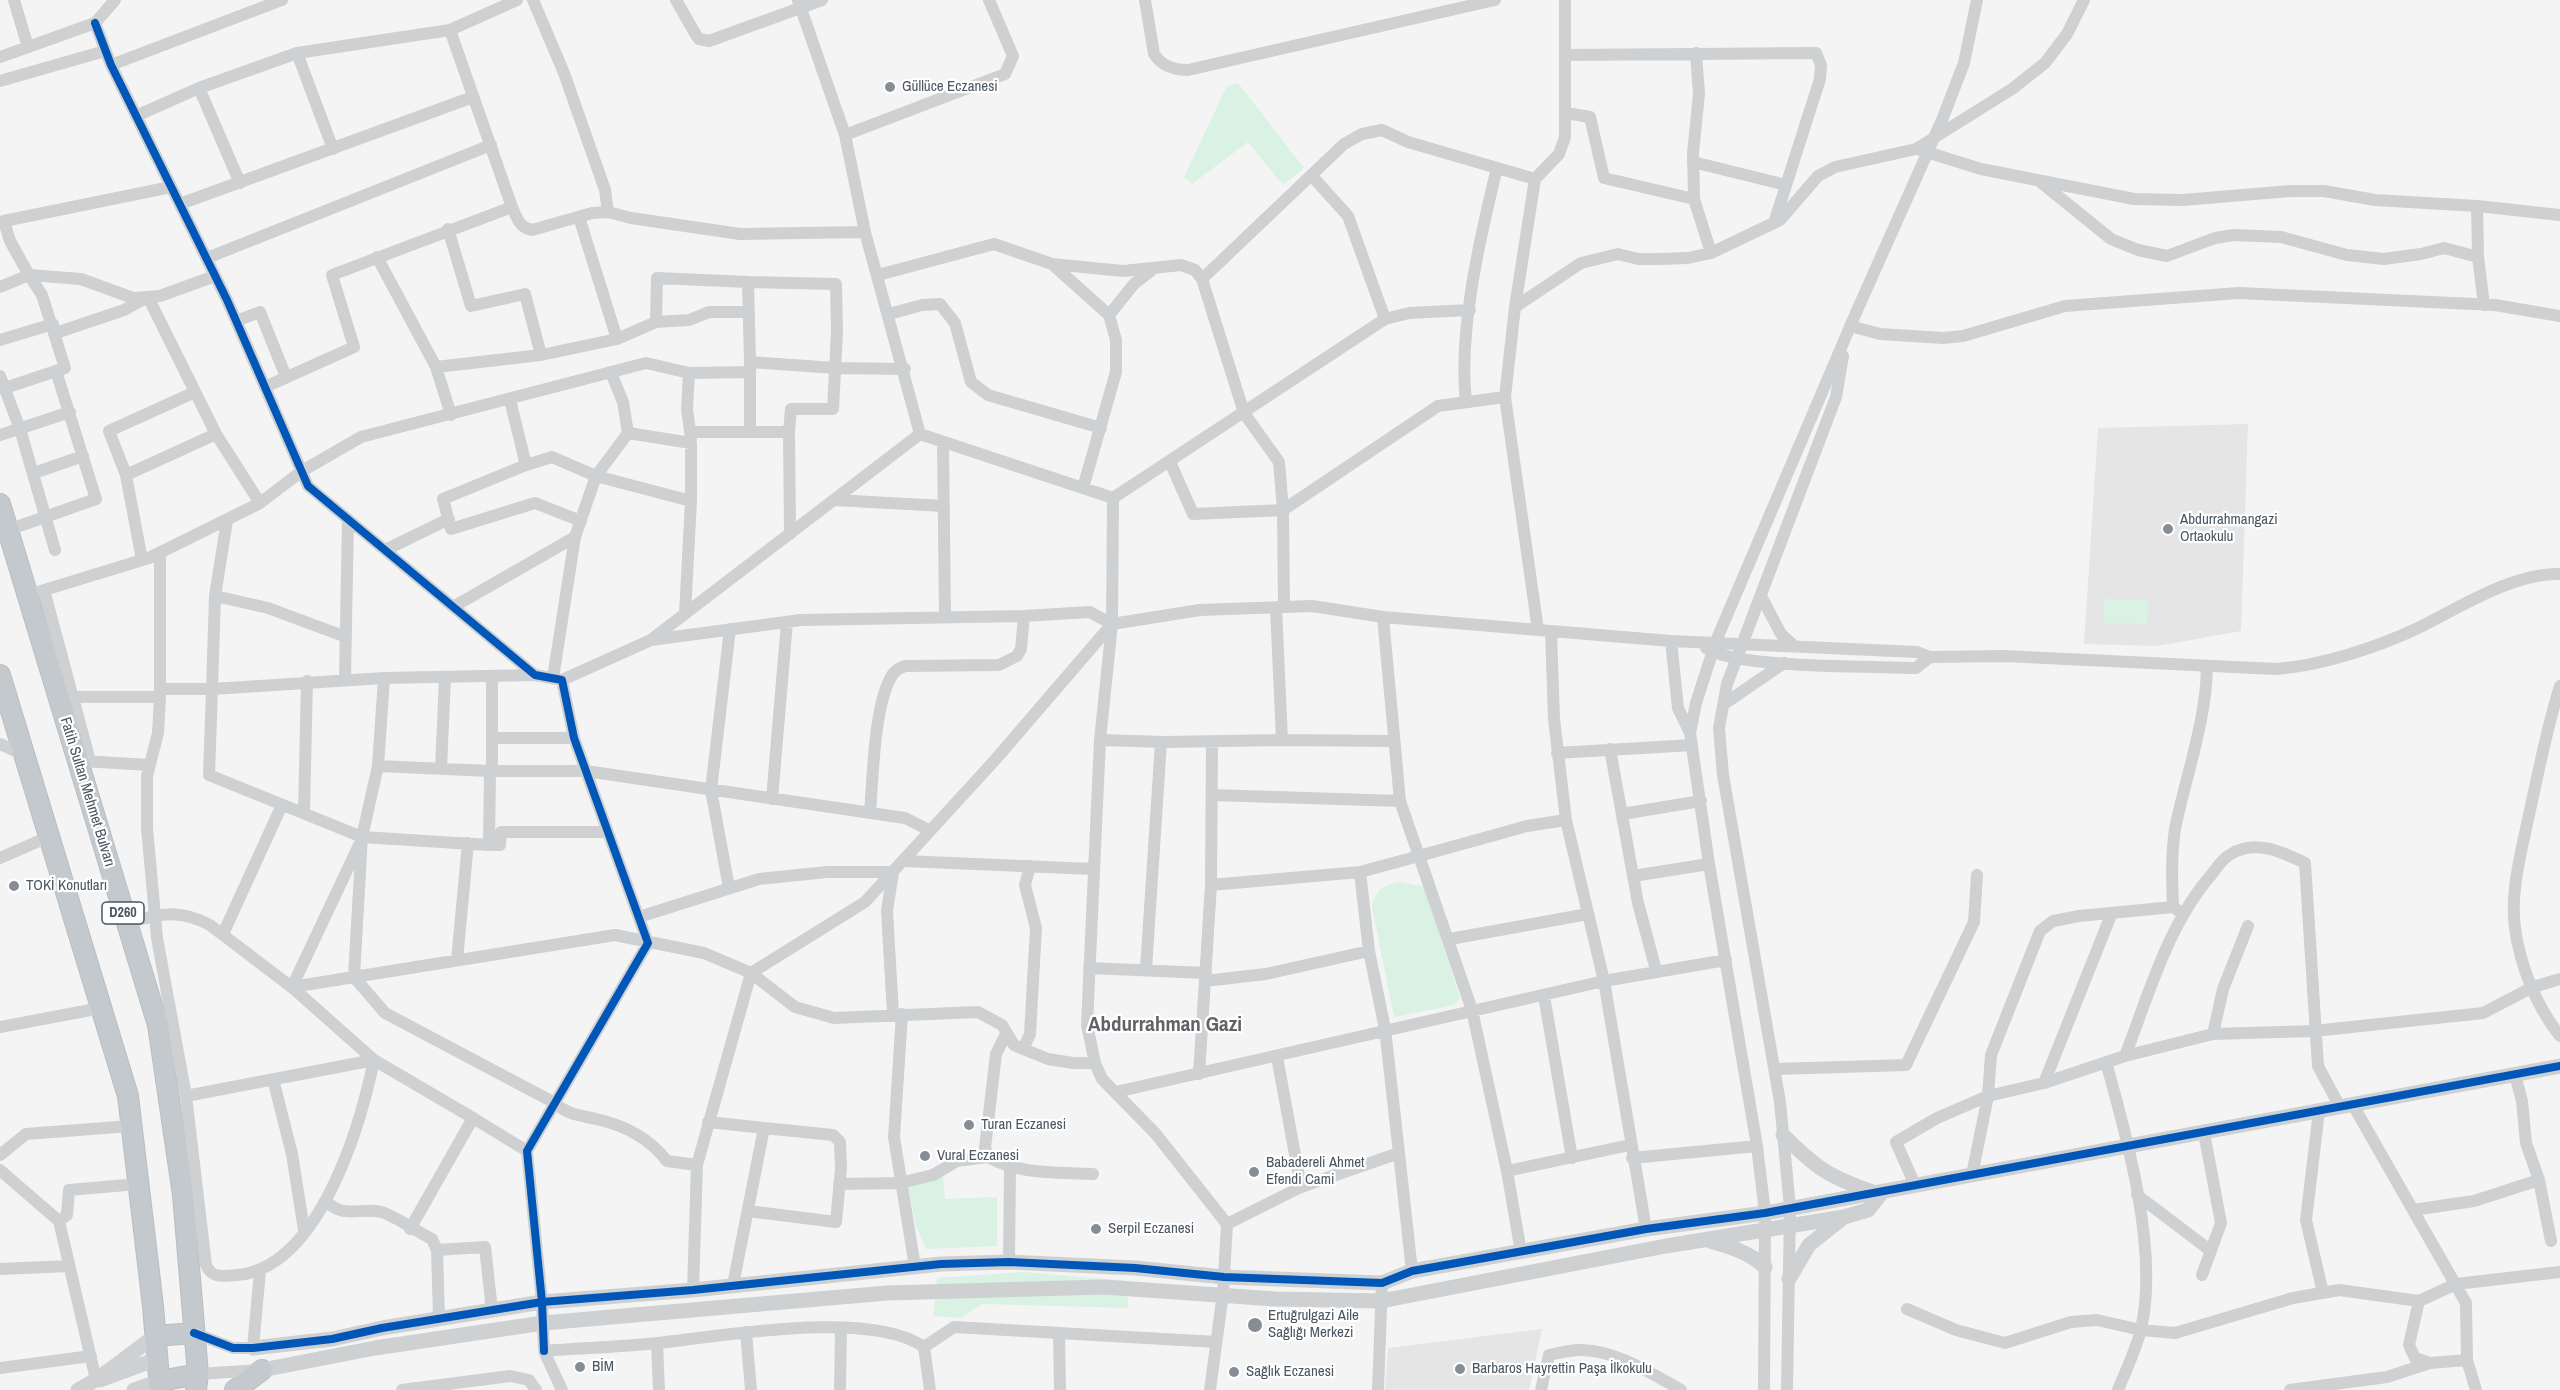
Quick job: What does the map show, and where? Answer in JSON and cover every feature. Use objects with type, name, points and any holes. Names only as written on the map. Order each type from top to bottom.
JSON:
[{"type":"highway","name":"Fatih Sultan Mehmet Bulvarı","points":[[0,504],[8,530],[36,592],[84,761],[126,923],[158,1025],[183,1195],[194,1333]]},
{"type":"highway","points":[[0,675],[128,1096],[160,1385],[197,1382]]},
{"type":"highway","points":[[155,1336],[194,1333]]},
{"type":"highway","name":"D260","points":[[194,1333],[197,1382]]},
{"type":"highway","points":[[235,1390],[262,1370]]},
{"type":"street","points":[[14,0],[28,47]]},
{"type":"street","points":[[0,57],[95,23],[115,0]]},
{"type":"street","points":[[111,65],[282,0]]},
{"type":"street","points":[[136,116],[199,88],[297,53],[450,30],[517,0]]},
{"type":"street","points":[[533,0],[564,73],[605,190],[608,212]]},
{"type":"street","points":[[676,0],[699,39],[709,41],[800,4],[822,0]]},
{"type":"street","points":[[845,135],[1005,74],[1013,56],[989,0]]},
{"type":"street","points":[[1145,0],[1154,54],[1167,67],[1188,70],[1495,0]]},
{"type":"street","points":[[1538,630],[1505,397],[1515,307],[1535,179],[1559,154],[1565,137],[1564,0]]},
{"type":"street","points":[[1934,137],[1964,63],[1977,0]]},
{"type":"street","points":[[1691,739],[1714,646],[1922,150],[1934,137],[2012,89],[2045,63],[2067,34],[2085,0]]},
{"type":"street","points":[[800,4],[845,135],[865,232],[905,369],[921,434]]},
{"type":"street","points":[[95,23],[111,65],[236,321],[308,486],[535,675]]},
{"type":"street","points":[[450,30],[512,207],[520,224],[532,230],[579,217],[608,212],[631,218],[740,234],[865,232]]},
{"type":"street","points":[[0,81],[105,51]]},
{"type":"street","points":[[1565,55],[1810,52],[1820,57],[1820,79],[1774,223]]},
{"type":"street","points":[[297,53],[333,149]]},
{"type":"street","points":[[1696,53],[1699,94],[1693,162],[1694,199],[1711,253]]},
{"type":"street","points":[[199,88],[240,183]]},
{"type":"street","points":[[180,204],[473,97]]},
{"type":"street","points":[[1566,113],[1590,117],[1604,178],[1694,199]]},
{"type":"street","points":[[1202,279],[1344,144],[1362,134],[1382,130],[1408,142],[1535,179]]},
{"type":"street","points":[[207,258],[491,145]]},
{"type":"street","points":[[1515,307],[1581,263],[1618,254],[1638,259],[1659,259],[1688,258],[1711,253],[1780,220],[1818,176],[1834,167],[1922,150],[1982,169],[2134,199],[2183,200],[2290,191],[2324,191],[2375,200],[2477,206],[2560,215]]},
{"type":"street","points":[[1693,162],[1786,185]]},
{"type":"street","points":[[1466,402],[1464,354],[1486,213],[1497,168]]},
{"type":"street","points":[[1312,176],[1348,216],[1385,319]]},
{"type":"street","points":[[2037,179],[2111,239],[2138,250],[2167,256],[2215,238],[2234,235],[2281,237],[2356,256],[2384,258],[2421,254],[2444,248],[2478,257]]},
{"type":"street","points":[[56,550],[20,429],[2,382],[65,368],[55,329],[42,295],[5,243],[2,216],[171,187]]},
{"type":"street","points":[[2477,206],[2478,257],[2484,304]]},
{"type":"street","points":[[265,387],[354,347],[332,275],[448,229],[512,207]]},
{"type":"street","points":[[579,217],[616,339]]},
{"type":"street","points":[[448,229],[471,306],[525,294],[541,355]]},
{"type":"street","points":[[878,276],[993,244],[1052,264],[1123,271],[1181,265],[1196,270],[1202,279],[1244,413],[1279,462],[1283,510],[1280,607],[1282,740]]},
{"type":"street","points":[[377,257],[436,367],[451,415]]},
{"type":"street","points":[[1052,264],[1109,315],[1116,340],[1116,372],[1083,488]]},
{"type":"street","points":[[1109,315],[1134,284],[1154,268]]},
{"type":"street","points":[[0,287],[29,275],[81,279],[133,298],[160,296],[215,276]]},
{"type":"street","points":[[656,322],[657,278],[836,284],[833,409],[791,409],[789,432],[790,534]]},
{"type":"street","points":[[748,282],[750,432]]},
{"type":"street","points":[[1848,331],[1943,338],[1963,336],[2065,306],[2239,293],[2484,304],[2560,316]]},
{"type":"street","points":[[0,340],[55,329],[124,310],[148,297]]},
{"type":"street","points":[[148,297],[216,434],[260,503]]},
{"type":"street","points":[[889,314],[922,305],[940,304],[955,323],[966,369],[971,382],[979,389],[988,395],[1101,428]]},
{"type":"street","points":[[1113,498],[1385,319],[1409,313],[1470,310]]},
{"type":"street","points":[[236,321],[260,312],[286,377]]},
{"type":"street","points":[[436,367],[541,355],[616,339],[656,322],[689,320],[709,312],[748,312]]},
{"type":"street","points":[[1787,1390],[1790,1208],[1784,1135],[1776,1069],[1723,775],[1719,728],[1727,684],[1836,397],[1848,331]]},
{"type":"street","points":[[36,592],[159,553],[260,503],[302,471],[361,437],[646,363],[690,373],[750,367],[905,369]]},
{"type":"street","points":[[8,530],[96,499],[56,371]]},
{"type":"street","points":[[562,1390],[544,1351],[542,1302],[527,1151],[553,1102],[648,943],[574,738],[558,679],[575,537],[596,476],[628,433],[623,402],[611,373]]},
{"type":"street","points":[[685,614],[691,501],[691,437],[687,409],[690,373]]},
{"type":"street","points":[[142,560],[126,475],[109,431],[195,392]]},
{"type":"street","points":[[1170,462],[1193,514],[1283,510],[1438,406],[1505,397]]},
{"type":"street","points":[[510,400],[526,465]]},
{"type":"street","points":[[0,435],[70,412]]},
{"type":"street","points":[[628,433],[691,437],[750,432],[789,432]]},
{"type":"street","points":[[126,475],[216,434]]},
{"type":"street","points":[[921,434],[1113,498]]},
{"type":"street","points":[[66,697],[384,678],[535,675],[558,679],[651,640],[921,434]]},
{"type":"street","points":[[944,442],[945,617]]},
{"type":"street","points":[[34,473],[83,456]]},
{"type":"street","points":[[580,521],[535,503],[452,529],[443,499],[526,465],[552,457],[596,476],[691,501]]},
{"type":"street","points":[[1113,498],[1112,624],[1100,740],[1087,1025],[1095,1063],[1102,1079],[1155,1133],[1227,1224],[1223,1293],[1210,1390]]},
{"type":"street","points":[[834,500],[944,506]]},
{"type":"street","points":[[345,680],[348,519]]},
{"type":"street","points":[[384,550],[449,519]]},
{"type":"street","points":[[227,520],[214,596],[208,775],[362,837],[500,845],[501,832],[608,832]]},
{"type":"street","points":[[453,607],[575,537]]},
{"type":"street","points":[[159,553],[160,693],[158,733],[147,776],[147,828],[157,915],[157,938],[186,1096],[207,1268],[219,1276],[260,1271],[292,1248],[327,1202],[363,1106],[374,1060]]},
{"type":"street","points":[[651,640],[787,622],[1024,616],[1090,612],[1112,624],[1200,610],[1312,606],[1383,617],[1714,646],[1742,644],[1794,646],[1917,652],[1930,657],[2004,656],[2264,670],[2305,666],[2412,630],[2520,580],[2560,574]]},
{"type":"street","points":[[214,596],[268,608],[346,637]]},
{"type":"street","points":[[1761,596],[1776,626],[1794,646]]},
{"type":"street","points":[[870,813],[879,724],[885,694],[895,672],[905,666],[988,666],[1008,662],[1021,649],[1024,616]]},
{"type":"street","points":[[1383,617],[1400,801],[1450,939],[1472,1010],[1507,1171],[1521,1252]]},
{"type":"street","points":[[772,799],[787,622]]},
{"type":"street","points":[[693,1290],[697,1165],[751,973],[865,902],[994,760],[1112,624]]},
{"type":"street","points":[[729,888],[711,790],[730,629]]},
{"type":"street","points":[[1551,631],[1557,753],[1566,820],[1604,981],[1646,1229]]},
{"type":"street","points":[[1671,641],[1678,708],[1691,739],[1709,864],[1757,1146],[1765,1213],[1764,1390]]},
{"type":"street","points":[[1714,646],[1737,658],[1784,663],[1916,668],[1930,657]]},
{"type":"street","points":[[1724,704],[1784,663]]},
{"type":"street","points":[[2177,910],[2171,864],[2200,725],[2207,667]]},
{"type":"street","points":[[489,845],[492,676]]},
{"type":"street","points":[[441,769],[445,677]]},
{"type":"street","points":[[384,678],[378,766],[362,837],[354,977],[385,1013],[553,1102],[567,1114],[608,1122],[657,1147],[667,1161],[697,1165]]},
{"type":"street","points":[[303,813],[307,681]]},
{"type":"street","points":[[2560,686],[2548,726],[2517,874],[2514,927],[2544,1016],[2560,1036]]},
{"type":"street","points":[[492,738],[574,738]]},
{"type":"street","points":[[1557,753],[1691,739]]},
{"type":"street","points":[[1100,740],[1394,741]]},
{"type":"street","points":[[1146,969],[1161,742]]},
{"type":"street","points":[[1199,1074],[1211,885],[1212,742]]},
{"type":"street","points":[[0,744],[24,755]]},
{"type":"street","points":[[1610,749],[1633,876],[1656,970]]},
{"type":"street","points":[[84,761],[150,765]]},
{"type":"street","points":[[378,766],[491,771],[586,771],[906,819],[929,830]]},
{"type":"street","points":[[1212,795],[1400,801]]},
{"type":"street","points":[[1622,814],[1701,801]]},
{"type":"street","points":[[223,934],[282,805]]},
{"type":"street","points":[[1211,885],[1360,872],[1527,826],[1566,820]]},
{"type":"street","points":[[0,858],[48,837]]},
{"type":"street","points":[[292,987],[362,837]]},
{"type":"street","points":[[457,960],[468,843]]},
{"type":"street","points":[[2125,1056],[2177,910],[2231,854],[2249,848],[2272,847],[2305,862],[2318,1066],[2413,1210],[2466,1303],[2467,1359],[2476,1390]]},
{"type":"street","points":[[904,861],[1093,869]]},
{"type":"street","points":[[1633,876],[1709,864]]},
{"type":"street","points":[[1023,1049],[1030,1034],[1036,928],[1025,885],[1030,866]]},
{"type":"street","points":[[639,917],[759,879],[827,872],[893,872]]},
{"type":"street","points":[[893,872],[887,911],[897,1014],[894,1137],[915,1267]]},
{"type":"street","points":[[1360,872],[1369,951],[1385,1029],[1412,1271]]},
{"type":"street","points":[[1776,1069],[1906,1065],[1974,922],[1977,875]]},
{"type":"street","points":[[1972,1175],[1988,1096],[1991,1055],[2040,930],[2054,921],[2079,916],[2177,910]]},
{"type":"street","points":[[126,923],[175,913],[187,915],[223,934],[292,987],[374,1060],[527,1151]]},
{"type":"street","points":[[1450,939],[1588,914]]},
{"type":"street","points":[[2044,1083],[2111,915]]},
{"type":"street","points":[[2213,1034],[2223,990],[2248,926]]},
{"type":"street","points":[[292,987],[615,935],[704,953],[751,973],[795,1007],[834,1017],[978,1012],[996,1020],[1014,1045],[1023,1049],[1048,1059],[1073,1063],[1095,1063]]},
{"type":"street","points":[[1089,968],[1146,969],[1206,977],[1266,974],[1369,951]]},
{"type":"street","points":[[1116,1092],[1604,981],[1656,970],[1726,960]]},
{"type":"street","points":[[1915,1185],[1896,1142],[1937,1118],[1988,1096],[2044,1083],[2125,1056],[2213,1034],[2314,1031],[2483,1014],[2533,987],[2560,979]]},
{"type":"street","points":[[1544,996],[1572,1158]]},
{"type":"street","points":[[0,1028],[102,1008]]},
{"type":"street","points":[[988,1157],[985,1148],[996,1054],[1006,1034]]},
{"type":"street","points":[[1277,1056],[1301,1187]]},
{"type":"street","points":[[186,1096],[374,1060]]},
{"type":"street","points":[[2106,1062],[2130,1146],[2147,1267],[2141,1330],[2118,1390]]},
{"type":"street","points":[[194,1333],[233,1348],[254,1348],[332,1339],[439,1318],[542,1302],[693,1290],[915,1267],[1009,1262],[1135,1268],[1224,1277],[1382,1283],[1412,1271],[1646,1229],[1765,1213],[2560,1066]]},
{"type":"street","points":[[2515,1075],[2522,1101],[2526,1143],[2539,1180],[2550,1241]]},
{"type":"street","points":[[273,1079],[291,1154],[304,1230]]},
{"type":"street","points":[[2319,1111],[2306,1220],[2323,1293]]},
{"type":"street","points":[[410,1229],[473,1118]]},
{"type":"street","points":[[708,1122],[833,1135],[840,1142],[840,1184],[836,1222],[748,1211]]},
{"type":"street","points":[[0,1155],[27,1134],[131,1126]]},
{"type":"street","points":[[733,1285],[764,1128]]},
{"type":"street","points":[[2202,1275],[2221,1223],[2204,1132]]},
{"type":"street","points":[[1784,1135],[1809,1161],[1837,1180],[1880,1192]]},
{"type":"street","points":[[1507,1171],[1572,1158],[1631,1151],[1757,1146]]},
{"type":"street","points":[[1227,1224],[1301,1187],[1399,1153]]},
{"type":"street","points":[[840,1184],[900,1183],[933,1175],[957,1161],[988,1157],[1010,1167],[1031,1171],[1093,1174]]},
{"type":"street","points":[[1009,1262],[1010,1167]]},
{"type":"street","points":[[0,1170],[59,1221],[96,1380]]},
{"type":"street","points":[[2413,1210],[2474,1201],[2539,1180]]},
{"type":"street","points":[[59,1221],[67,1215],[69,1190],[138,1184]]},
{"type":"street","points":[[197,1382],[375,1348],[543,1323],[887,1293],[1104,1287],[1223,1293],[1275,1299],[1381,1300],[1765,1229],[1844,1217],[1868,1210],[1880,1192]]},
{"type":"street","points":[[2137,1195],[2211,1251]]},
{"type":"street","points":[[327,1202],[335,1209],[345,1213],[381,1212],[432,1239],[436,1250],[439,1318]]},
{"type":"street","points":[[1789,1279],[1809,1245],[1844,1217]]},
{"type":"street","points":[[1704,1240],[1738,1249],[1754,1257],[1765,1267]]},
{"type":"street","points":[[436,1250],[485,1246],[492,1310]]},
{"type":"street","points":[[0,1269],[69,1266]]},
{"type":"street","points":[[254,1348],[260,1271]]},
{"type":"street","points":[[1906,1309],[1956,1330],[2004,1343],[2071,1322],[2097,1320],[2141,1330],[2175,1333],[2293,1298],[2339,1290],[2419,1301],[2456,1284],[2560,1272]]},
{"type":"street","points":[[1378,1390],[1382,1283]]},
{"type":"street","points":[[2419,1301],[2409,1345],[2415,1358],[2430,1363]]},
{"type":"street","points":[[924,1347],[954,1327],[1216,1342]]},
{"type":"street","points":[[840,1390],[841,1328]]},
{"type":"street","points":[[544,1351],[657,1343],[746,1332],[863,1329],[912,1338],[924,1347],[930,1390]]},
{"type":"street","points":[[746,1332],[751,1390]]},
{"type":"street","points":[[1059,1333],[1060,1390]]},
{"type":"street","points":[[80,1390],[155,1336]]},
{"type":"street","points":[[657,1343],[659,1390]]},
{"type":"street","points":[[1541,1390],[1549,1355],[1577,1350],[1598,1352],[1643,1369],[1681,1390]]},
{"type":"street","points":[[0,1368],[91,1356]]},
{"type":"street","points":[[96,1380],[157,1359]]},
{"type":"street","points":[[2290,1390],[2387,1377],[2430,1363],[2467,1359]]},
{"type":"street","points":[[402,1390],[518,1377],[532,1382],[536,1390]]},
{"type":"street","points":[[134,1390],[160,1385]]},
{"type":"shaded area","name":"Abdurrahmangazi Ortaokulu","points":[[2248,424],[2241,631],[2158,646],[2084,644],[2098,428]]},
{"type":"shaded area","name":"Barbaros Hayrettin Paşa İlkokulu","points":[[1542,1329],[1529,1390],[1385,1390],[1388,1348]]},
{"type":"green space","points":[[1238,83],[1304,168],[1283,185],[1248,142],[1192,184],[1184,177],[1227,86]]},
{"type":"green space","points":[[2104,599],[2148,600],[2147,624],[2104,623]]},
{"type":"green space","points":[[1400,882],[1424,887],[1460,998],[1454,1005],[1394,1017],[1372,907],[1381,889]]},
{"type":"green space","points":[[943,1176],[945,1199],[997,1197],[997,1246],[926,1249],[916,1226],[908,1186]]},
{"type":"green space","points":[[1024,1272],[1128,1281],[1128,1308],[982,1304],[961,1318],[933,1316],[937,1278]]},
{"type":"cycle path","points":[[95,23],[111,65],[227,300],[308,486],[535,675],[562,680],[574,738],[648,943],[527,1151],[542,1302],[544,1351]]},
{"type":"cycle path","points":[[194,1333],[233,1348],[253,1348],[332,1339],[382,1328],[542,1302],[693,1290],[941,1264],[1009,1262],[1135,1268],[1224,1277],[1382,1283],[1412,1271],[1646,1229],[1765,1213],[2560,1066]]},
{"type":"place","name":"Güllüce Eczanesi","points":[[890,87]]},
{"type":"place","name":"Abdurrahmangazi Ortaokulu","points":[[2168,529]]},
{"type":"place","name":"TOKİ Konutları","points":[[14,886]]},
{"type":"place","name":"Turan Eczanesi","points":[[969,1125]]},
{"type":"place","name":"Vural Eczanesi","points":[[925,1156]]},
{"type":"place","name":"Babadereli Ahmet Efendi Cami","points":[[1254,1172]]},
{"type":"place","name":"Serpil Eczanesi","points":[[1096,1229]]},
{"type":"place","name":"Ertuğrulgazi Aile Sağlığı Merkezi","points":[[1255,1325]]},
{"type":"place","name":"BİM","points":[[580,1367]]},
{"type":"place","name":"Barbaros Hayrettin Paşa İlkokulu","points":[[1460,1369]]},
{"type":"place","name":"Sağlık Eczanesi","points":[[1234,1372]]},
{"type":"district","name":"Abdurrahman Gazi","points":[[1165,1025]]}]
